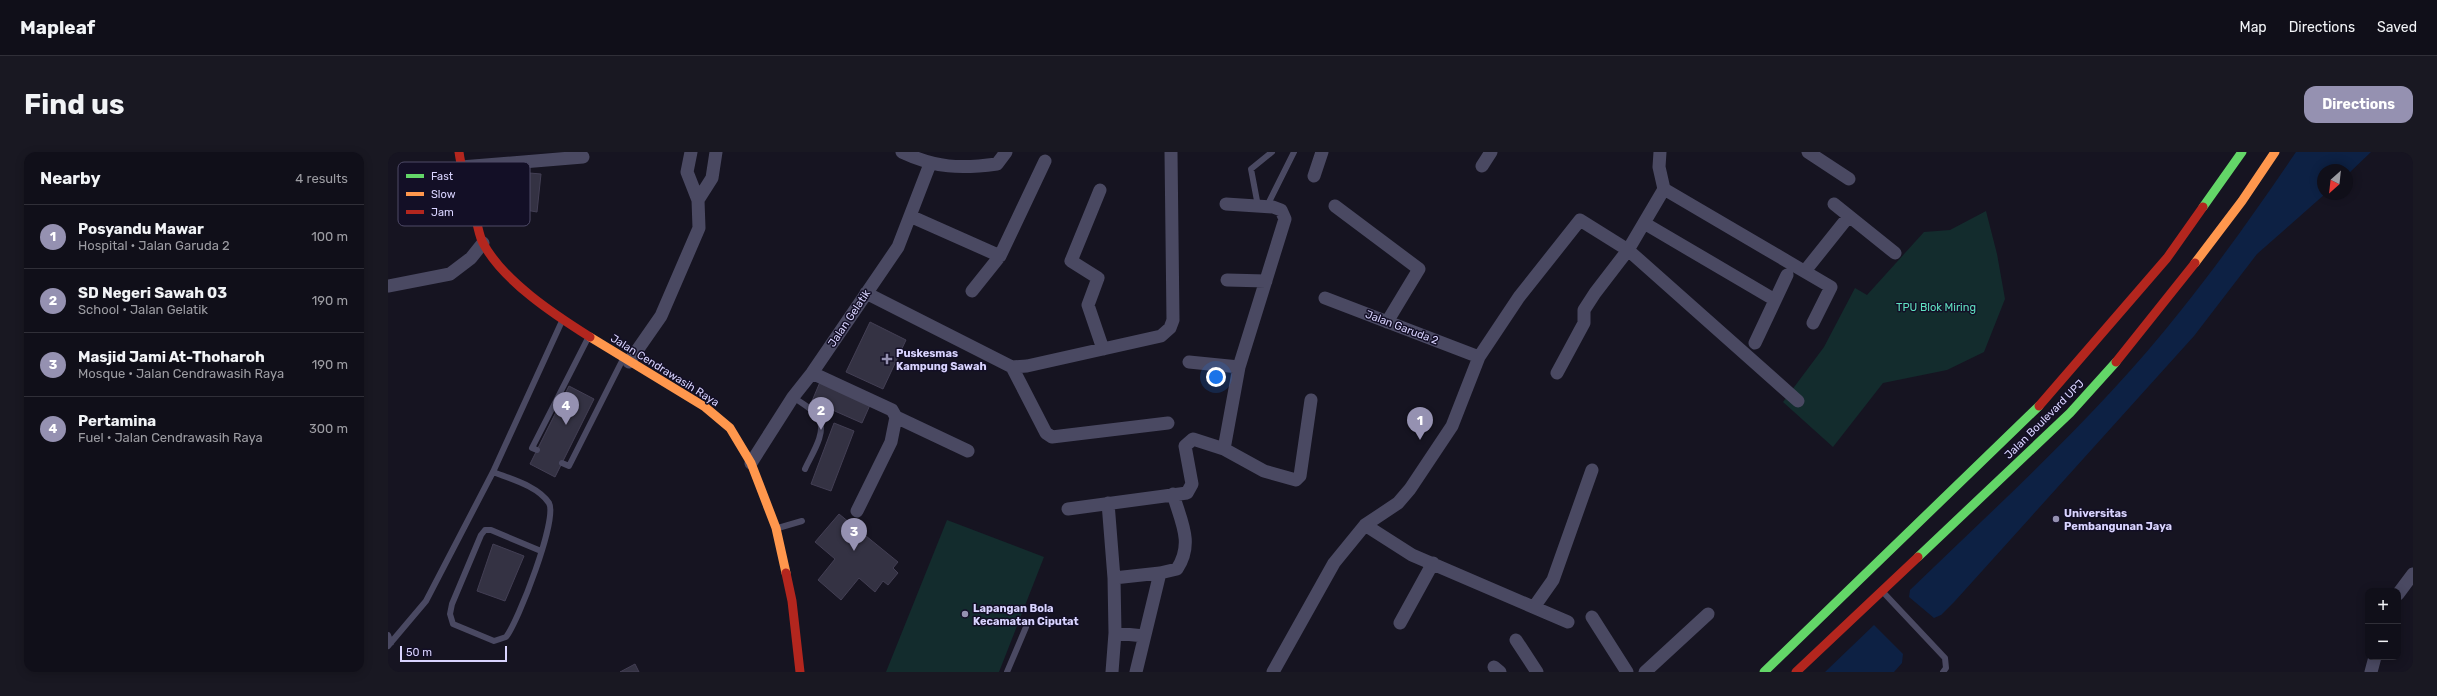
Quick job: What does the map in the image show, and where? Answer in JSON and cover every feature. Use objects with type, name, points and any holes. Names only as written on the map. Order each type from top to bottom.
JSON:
[{"type":"street","name":"Jalan Cendrawasih Raya","points":[[459,152],[460,162]]},
{"type":"street","points":[[626,360],[661,316],[699,228],[698,200],[687,172],[691,152]]},
{"type":"street","points":[[698,200],[712,178],[716,152]]},
{"type":"street","points":[[902,152],[928,160],[968,167],[997,164],[1006,152]]},
{"type":"street","points":[[866,292],[1012,367],[1027,366],[1161,336],[1170,328],[1173,320],[1171,152]]},
{"type":"street","points":[[1314,176],[1319,168],[1322,152]]},
{"type":"street","points":[[1482,166],[1491,152]]},
{"type":"street","points":[[1557,373],[1584,323],[1584,310],[1594,293],[1628,250],[1664,189],[1659,167],[1660,152]]},
{"type":"street","points":[[1808,152],[1849,179]]},
{"type":"street","name":"Jalan Boulevard UPJ","points":[[1796,672],[1874,582],[2048,399],[2167,258],[2242,152]]},
{"type":"street","name":"Jalan Boulevard UPJ","points":[[1764,672],[1874,582],[2070,413],[2116,362],[2200,257],[2242,201],[2275,152]]},
{"type":"street","points":[[522,162],[583,157]]},
{"type":"street","name":"Jalan Gelatik","points":[[751,463],[793,397],[812,373],[898,247],[910,216],[928,160]]},
{"type":"street","points":[[972,291],[1000,256],[1045,161]]},
{"type":"street","points":[[1664,189],[1831,287],[1812,323]]},
{"type":"street","points":[[1100,190],[1071,261],[1098,278],[1088,305],[1103,349]]},
{"type":"street","points":[[1224,449],[1238,367],[1285,219],[1281,210],[1263,206],[1226,204]]},
{"type":"street","points":[[1834,204],[1895,253]]},
{"type":"street","points":[[1335,206],[1419,269],[1387,322]]},
{"type":"street","points":[[910,216],[1000,256]]},
{"type":"street","points":[[1805,271],[1849,216]]},
{"type":"street","points":[[1273,672],[1334,563],[1365,525],[1398,503],[1410,489],[1452,426],[1479,357],[1519,297],[1580,220],[1628,250],[1798,401]]},
{"type":"street","points":[[1644,222],[1775,300]]},
{"type":"street","name":"Jalan Cendrawasih Raya","points":[[478,226],[483,243],[502,268],[524,289],[563,320],[588,337],[705,407],[730,428],[751,463],[776,528],[792,601],[800,672]]},
{"type":"street","points":[[388,286],[450,274],[471,258],[483,243]]},
{"type":"street","points":[[1754,343],[1787,275]]},
{"type":"street","points":[[1227,280],[1266,281]]},
{"type":"street","name":"Jalan Garuda 2","points":[[1325,298],[1479,357]]},
{"type":"street","points":[[1189,362],[1238,367]]},
{"type":"street","points":[[1012,367],[1046,433],[1052,437],[1168,423]]},
{"type":"street","points":[[812,373],[892,410],[896,417],[968,451]]},
{"type":"street","points":[[1068,509],[1187,493],[1192,484],[1185,446],[1193,439],[1224,449],[1264,471],[1296,480],[1299,479],[1311,400]]},
{"type":"street","points":[[857,511],[891,442],[896,417]]},
{"type":"street","points":[[1534,607],[1553,580],[1592,470]]},
{"type":"street","points":[[1114,578],[1160,573],[1177,569],[1185,557],[1187,544],[1173,494]]},
{"type":"street","points":[[1108,503],[1114,578],[1115,633],[1112,672]]},
{"type":"street","points":[[1365,525],[1412,554],[1568,622]]},
{"type":"street","points":[[1400,623],[1433,563]]},
{"type":"street","points":[[1136,672],[1160,573]]},
{"type":"street","points":[[2401,590],[2413,574]]},
{"type":"street","points":[[1645,672],[1708,614]]},
{"type":"street","points":[[1592,617],[1627,672]]},
{"type":"street","points":[[1115,633],[1144,636]]},
{"type":"street","points":[[1516,640],[1537,672]]},
{"type":"street","points":[[2371,672],[2374,660]]},
{"type":"lane","points":[[1263,206],[1251,169],[1272,152]]},
{"type":"lane","points":[[1263,206],[1294,152]]},
{"type":"lane","points":[[389,645],[417,615],[426,601],[493,472],[563,320]]},
{"type":"lane","points":[[537,450],[532,448],[588,337]]},
{"type":"lane","points":[[562,463],[569,466],[626,360]]},
{"type":"lane","points":[[793,397],[816,414],[821,426],[820,434],[805,469]]},
{"type":"lane","points":[[493,472],[524,484],[541,494],[549,503],[552,512],[541,551],[514,626],[506,637],[494,641],[453,624],[450,614],[452,604],[481,535],[485,530],[491,530],[541,551]]},
{"type":"lane","points":[[776,528],[802,521]]},
{"type":"lane","points":[[1874,582],[1945,658],[1946,668],[1943,672]]},
{"type":"lane","points":[[1008,672],[1026,627]]},
{"type":"lane","points":[[388,635],[389,645]]},
{"type":"green space","name":"TPU Blok Miring","points":[[1986,211],[1997,254],[2005,299],[1984,352],[1947,370],[1883,383],[1833,447],[1783,402],[1824,347],[1855,288],[1867,295],[1924,232],[1950,230]]},
{"type":"green space","name":"Lapangan Bola Kecamatan Ciputat","points":[[947,520],[1044,557],[999,672],[886,672]]},
{"type":"water","points":[[2296,152],[2371,152],[2353,169],[2353,164],[2317,164],[2318,200],[2257,254],[2194,336],[1941,615],[1934,618],[1909,597],[1910,590],[2051,454],[2119,383],[2182,309],[2255,212]]},
{"type":"water","points":[[1874,625],[1903,654],[1902,663],[1894,672],[1825,672]]},
{"type":"building","points":[[530,173],[541,174],[537,212],[530,211]]},
{"type":"building","points":[[870,322],[906,340],[883,389],[846,372]]},
{"type":"building","points":[[820,382],[870,405],[862,423],[812,401]]},
{"type":"building","points":[[569,386],[594,399],[555,477],[530,464]]},
{"type":"building","points":[[834,423],[854,431],[831,491],[811,484]]},
{"type":"building","points":[[839,514],[898,562],[893,568],[898,573],[888,585],[883,581],[875,592],[859,578],[841,600],[818,580],[835,559],[815,542]]},
{"type":"building","points":[[493,544],[524,556],[505,601],[477,591]]},
{"type":"building","points":[[635,664],[639,672],[620,672]]},
{"type":"traffic: fast","points":[[2203,207],[2242,152]]},
{"type":"traffic: fast","points":[[1918,557],[2070,413],[2116,362]]},
{"type":"traffic: fast","points":[[1764,672],[2039,406]]},
{"type":"traffic: slow","points":[[2195,263],[2242,201],[2275,152]]},
{"type":"traffic: slow","points":[[590,337],[705,407],[730,428],[751,463],[776,528],[786,573]]},
{"type":"traffic: jam","points":[[459,152],[460,162]]},
{"type":"traffic: jam","points":[[2039,406],[2167,258],[2203,207]]},
{"type":"traffic: jam","points":[[477,226],[480,237],[492,257],[516,284],[546,308],[590,337]]},
{"type":"traffic: jam","points":[[2116,362],[2195,263]]},
{"type":"traffic: jam","points":[[1796,672],[1918,557]]},
{"type":"traffic: jam","points":[[786,573],[792,601],[800,672]]},
{"type":"place","name":"Puskesmas Kampung Sawah","points":[[887,359]]},
{"type":"place","name":"Pertamina","points":[[566,425]]},
{"type":"place","name":"SD Negeri Sawah 03","points":[[821,430]]},
{"type":"place","name":"Posyandu Mawar","points":[[1420,440]]},
{"type":"place","name":"Universitas Pembangunan Jaya","points":[[2056,519]]},
{"type":"place","name":"Masjid Jami At-Thoharoh","points":[[854,551]]},
{"type":"place","name":"Lapangan Bola Kecamatan Ciputat","points":[[965,614]]}]
